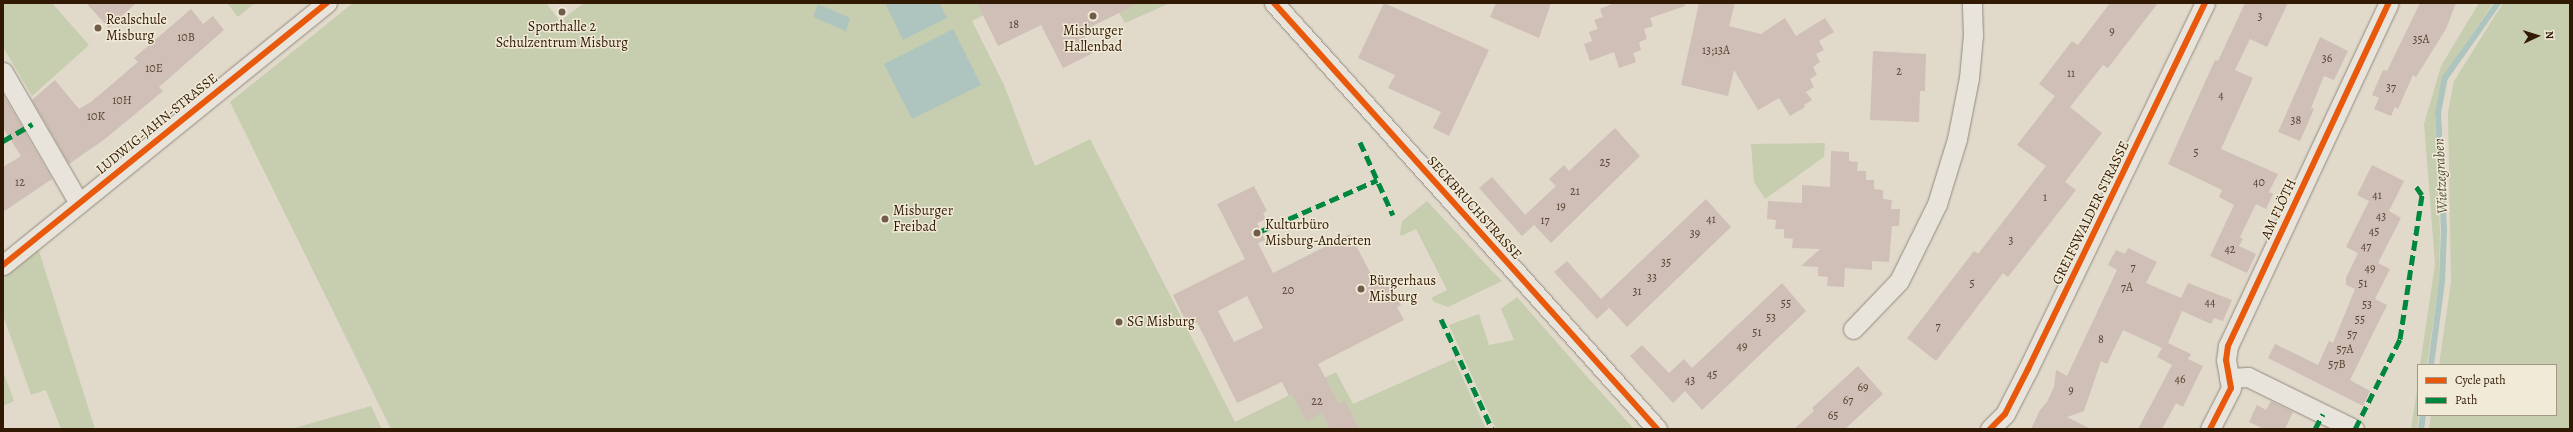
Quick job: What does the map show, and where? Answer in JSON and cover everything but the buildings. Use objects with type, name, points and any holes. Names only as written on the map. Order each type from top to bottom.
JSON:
[{"type":"street","name":"LUDWIG-JAHN-STRASSE","points":[[3,265],[327,3]]},
{"type":"street","name":"SECKBRUCHSTRASSE","points":[[1274,3],[1657,429]]},
{"type":"street","points":[[1853,329],[1899,281],[1937,204],[1957,139],[1969,78],[1973,35],[1972,3]]},
{"type":"street","name":"GREIFSWALDER STRASSE","points":[[1990,429],[2005,414],[2015,395],[2205,3]]},
{"type":"street","name":"AM FLÖTH","points":[[2210,429],[2230,388],[2226,360],[2228,346],[2389,3]]},
{"type":"street","points":[[3,72],[79,203]]},
{"type":"street","points":[[2229,378],[2248,377],[2354,429]]},
{"type":"green space","points":[[3,3],[52,3],[89,45],[32,96],[3,47]]},
{"type":"green space","points":[[227,3],[255,3],[238,17]]},
{"type":"green space","points":[[353,3],[546,3],[560,21],[584,3],[1008,3],[972,21],[1004,85],[1035,166],[1090,139],[1235,422],[1336,372],[1353,404],[1454,359],[1486,429],[391,429],[230,102]]},
{"type":"green space","name":"Misburger Hallenbad","points":[[1066,3],[1170,3],[1125,23],[1119,13],[1080,32]]},
{"type":"green space","points":[[2479,3],[2493,3],[2443,77],[2435,112],[2440,230],[2439,282],[2427,364],[2420,364],[2435,264],[2424,124],[2441,66]]},
{"type":"green space","points":[[2503,3],[2570,3],[2570,429],[2429,429],[2431,416],[2557,416],[2557,364],[2439,364],[2451,282],[2448,112],[2454,81]]},
{"type":"green space","points":[[1825,143],[1824,157],[1765,199],[1754,182],[1751,144]]},
{"type":"green space","points":[[1427,201],[1502,281],[1448,307],[1434,302],[1431,298],[1447,290],[1416,229],[1401,236],[1400,233],[1402,221]]},
{"type":"green space","points":[[38,248],[95,429],[61,429],[46,390],[31,395],[3,315],[3,276]]},
{"type":"green space","points":[[1517,297],[1634,429],[1496,429],[1449,325],[1479,314],[1489,345],[1514,340],[1501,309]]},
{"type":"green space","points":[[3,371],[14,401],[3,406]]},
{"type":"green space","points":[[2417,390],[2417,416],[2419,416],[2417,429],[2411,429]]},
{"type":"green space","points":[[371,406],[382,429],[291,429]]},
{"type":"water","points":[[885,3],[939,3],[947,18],[903,40]]},
{"type":"water","points":[[818,4],[850,18],[846,31],[813,17]]},
{"type":"water","points":[[953,29],[981,85],[912,119],[884,64]]},
{"type":"waterway","name":"Wietzegraben","points":[[2431,364],[2442,282],[2444,230],[2438,113],[2445,78],[2498,3]]},
{"type":"waterway","name":"Wietzegraben","points":[[2421,429],[2423,416]]},
{"type":"marked path","points":[[3,141],[33,124]]},
{"type":"marked path","points":[[1360,142],[1393,215]]},
{"type":"marked path","points":[[1261,231],[1377,180]]},
{"type":"marked path","points":[[2355,429],[2400,339],[2422,195],[2415,185]]},
{"type":"marked path","points":[[1441,319],[1492,429]]},
{"type":"marked path","points":[[2315,429],[2323,414]]},
{"type":"cycle path","points":[[3,265],[327,3]]},
{"type":"cycle path","points":[[1274,3],[1657,429]]},
{"type":"cycle path","points":[[1990,429],[2005,414],[2028,369],[2205,3]]},
{"type":"cycle path","points":[[2210,429],[2231,388],[2226,360],[2228,346],[2389,3]]},
{"type":"place","name":"Sporthalle 2 Schulzentrum Misburg","points":[[562,12]]},
{"type":"place","name":"Misburger Hallenbad","points":[[1093,16]]},
{"type":"place","name":"Realschule Misburg","points":[[98,28]]},
{"type":"place","name":"Misburger Freibad","points":[[885,219]]},
{"type":"place","name":"Kulturbüro Misburg-Anderten","points":[[1257,233]]},
{"type":"place","name":"Bürgerhaus Misburg","points":[[1361,289]]},
{"type":"place","name":"SG Misburg","points":[[1119,322]]}]
